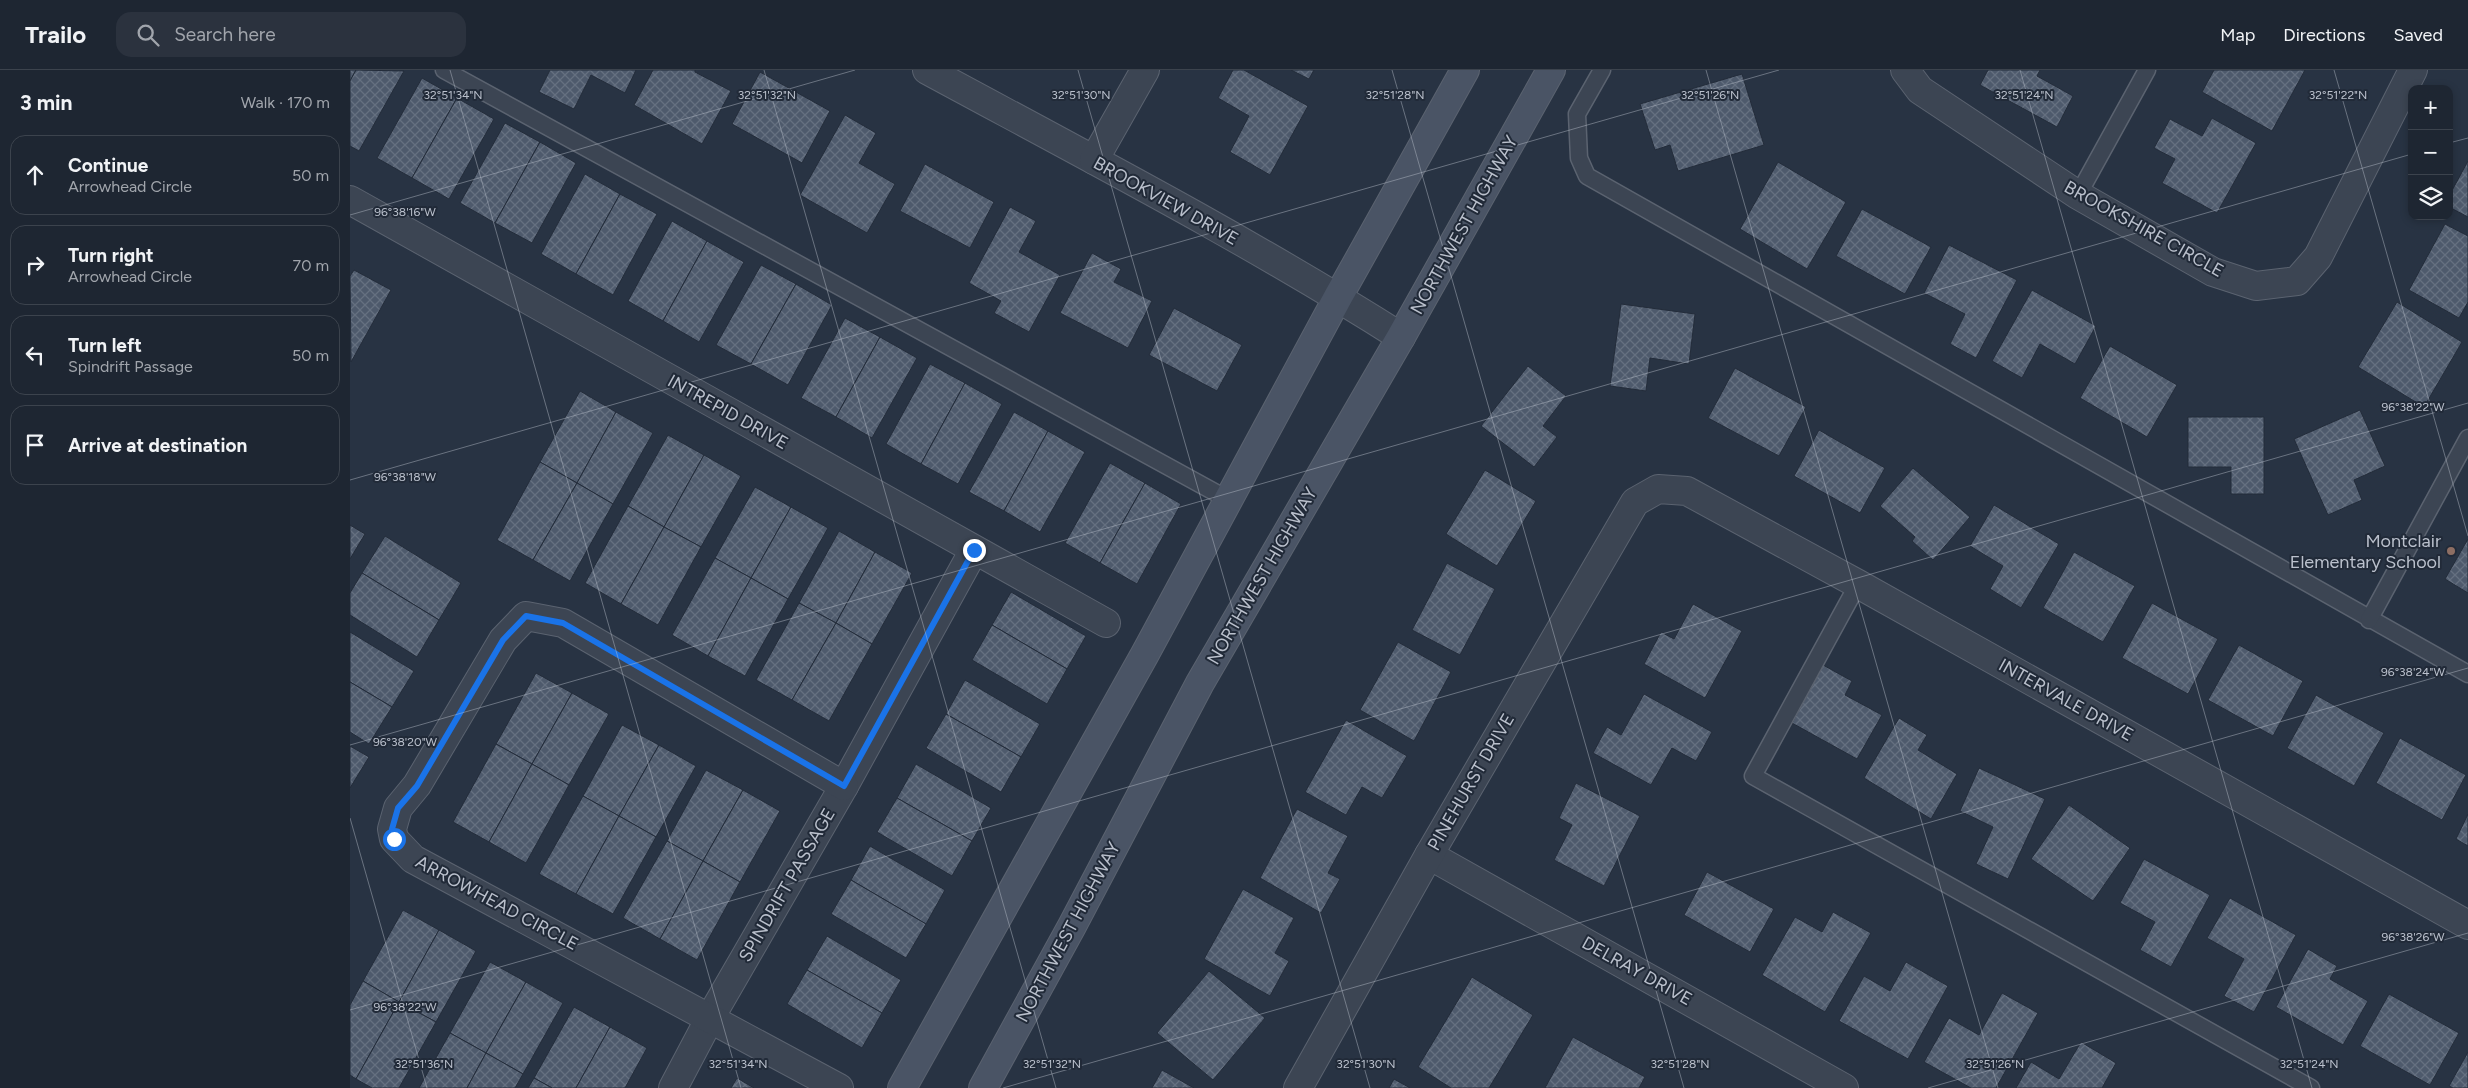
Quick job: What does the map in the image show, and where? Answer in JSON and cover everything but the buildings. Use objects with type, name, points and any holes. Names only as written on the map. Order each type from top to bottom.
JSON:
[{"type":"main road","points":[[902,1088],[1228,500],[1338,297],[1466,70]]},
{"type":"main road","name":"NORTHWEST HIGHWAY","points":[[982,1088],[1072,926],[1200,683],[1401,337],[1551,70]]},
{"type":"street","name":"BROOKVIEW DRIVE","points":[[927,70],[1094,160],[1338,297],[1401,337]]},
{"type":"street","points":[[1094,160],[1145,70]]},
{"type":"street","name":"BROOKSHIRE CIRCLE","points":[[1905,70],[1920,90],[2078,194],[2213,272],[2256,286],[2297,281],[2318,257],[2413,70]]},
{"type":"street","name":"INTREPID DRIVE","points":[[350,200],[1106,623]]},
{"type":"street","name":"INTERVALE DRIVE","points":[[1658,489],[1687,491],[1858,584],[2468,925]]},
{"type":"street","name":"PINEHURST DRIVE","points":[[1298,1088],[1429,855],[1634,502],[1658,489]]},
{"type":"street","name":"SPINDRIFT PASSAGE","points":[[673,1088],[710,1018],[844,786],[974,550]]},
{"type":"street","name":"ARROWHEAD CIRCLE","points":[[839,1088],[413,859],[394,839],[392,829],[398,808],[417,786],[503,640],[526,616],[563,623],[844,786]]},
{"type":"street","name":"DELRAY DRIVE","points":[[1429,855],[1844,1088]]},
{"type":"lane","points":[[444,70],[1228,500]]},
{"type":"lane","points":[[1602,70],[1577,114],[1579,158],[1587,176],[2369,620],[2468,674]]},
{"type":"lane","points":[[2078,194],[2146,70]]},
{"type":"lane","points":[[2369,620],[2468,438]]},
{"type":"lane","points":[[1858,584],[1753,776],[2311,1088]]},
{"type":"place","name":"Montclair Elementary School","points":[[2451,551]]},
{"type":"route","points":[[394,839],[392,829],[398,808],[417,786],[503,640],[526,616],[563,623],[844,786],[974,550]]}]
